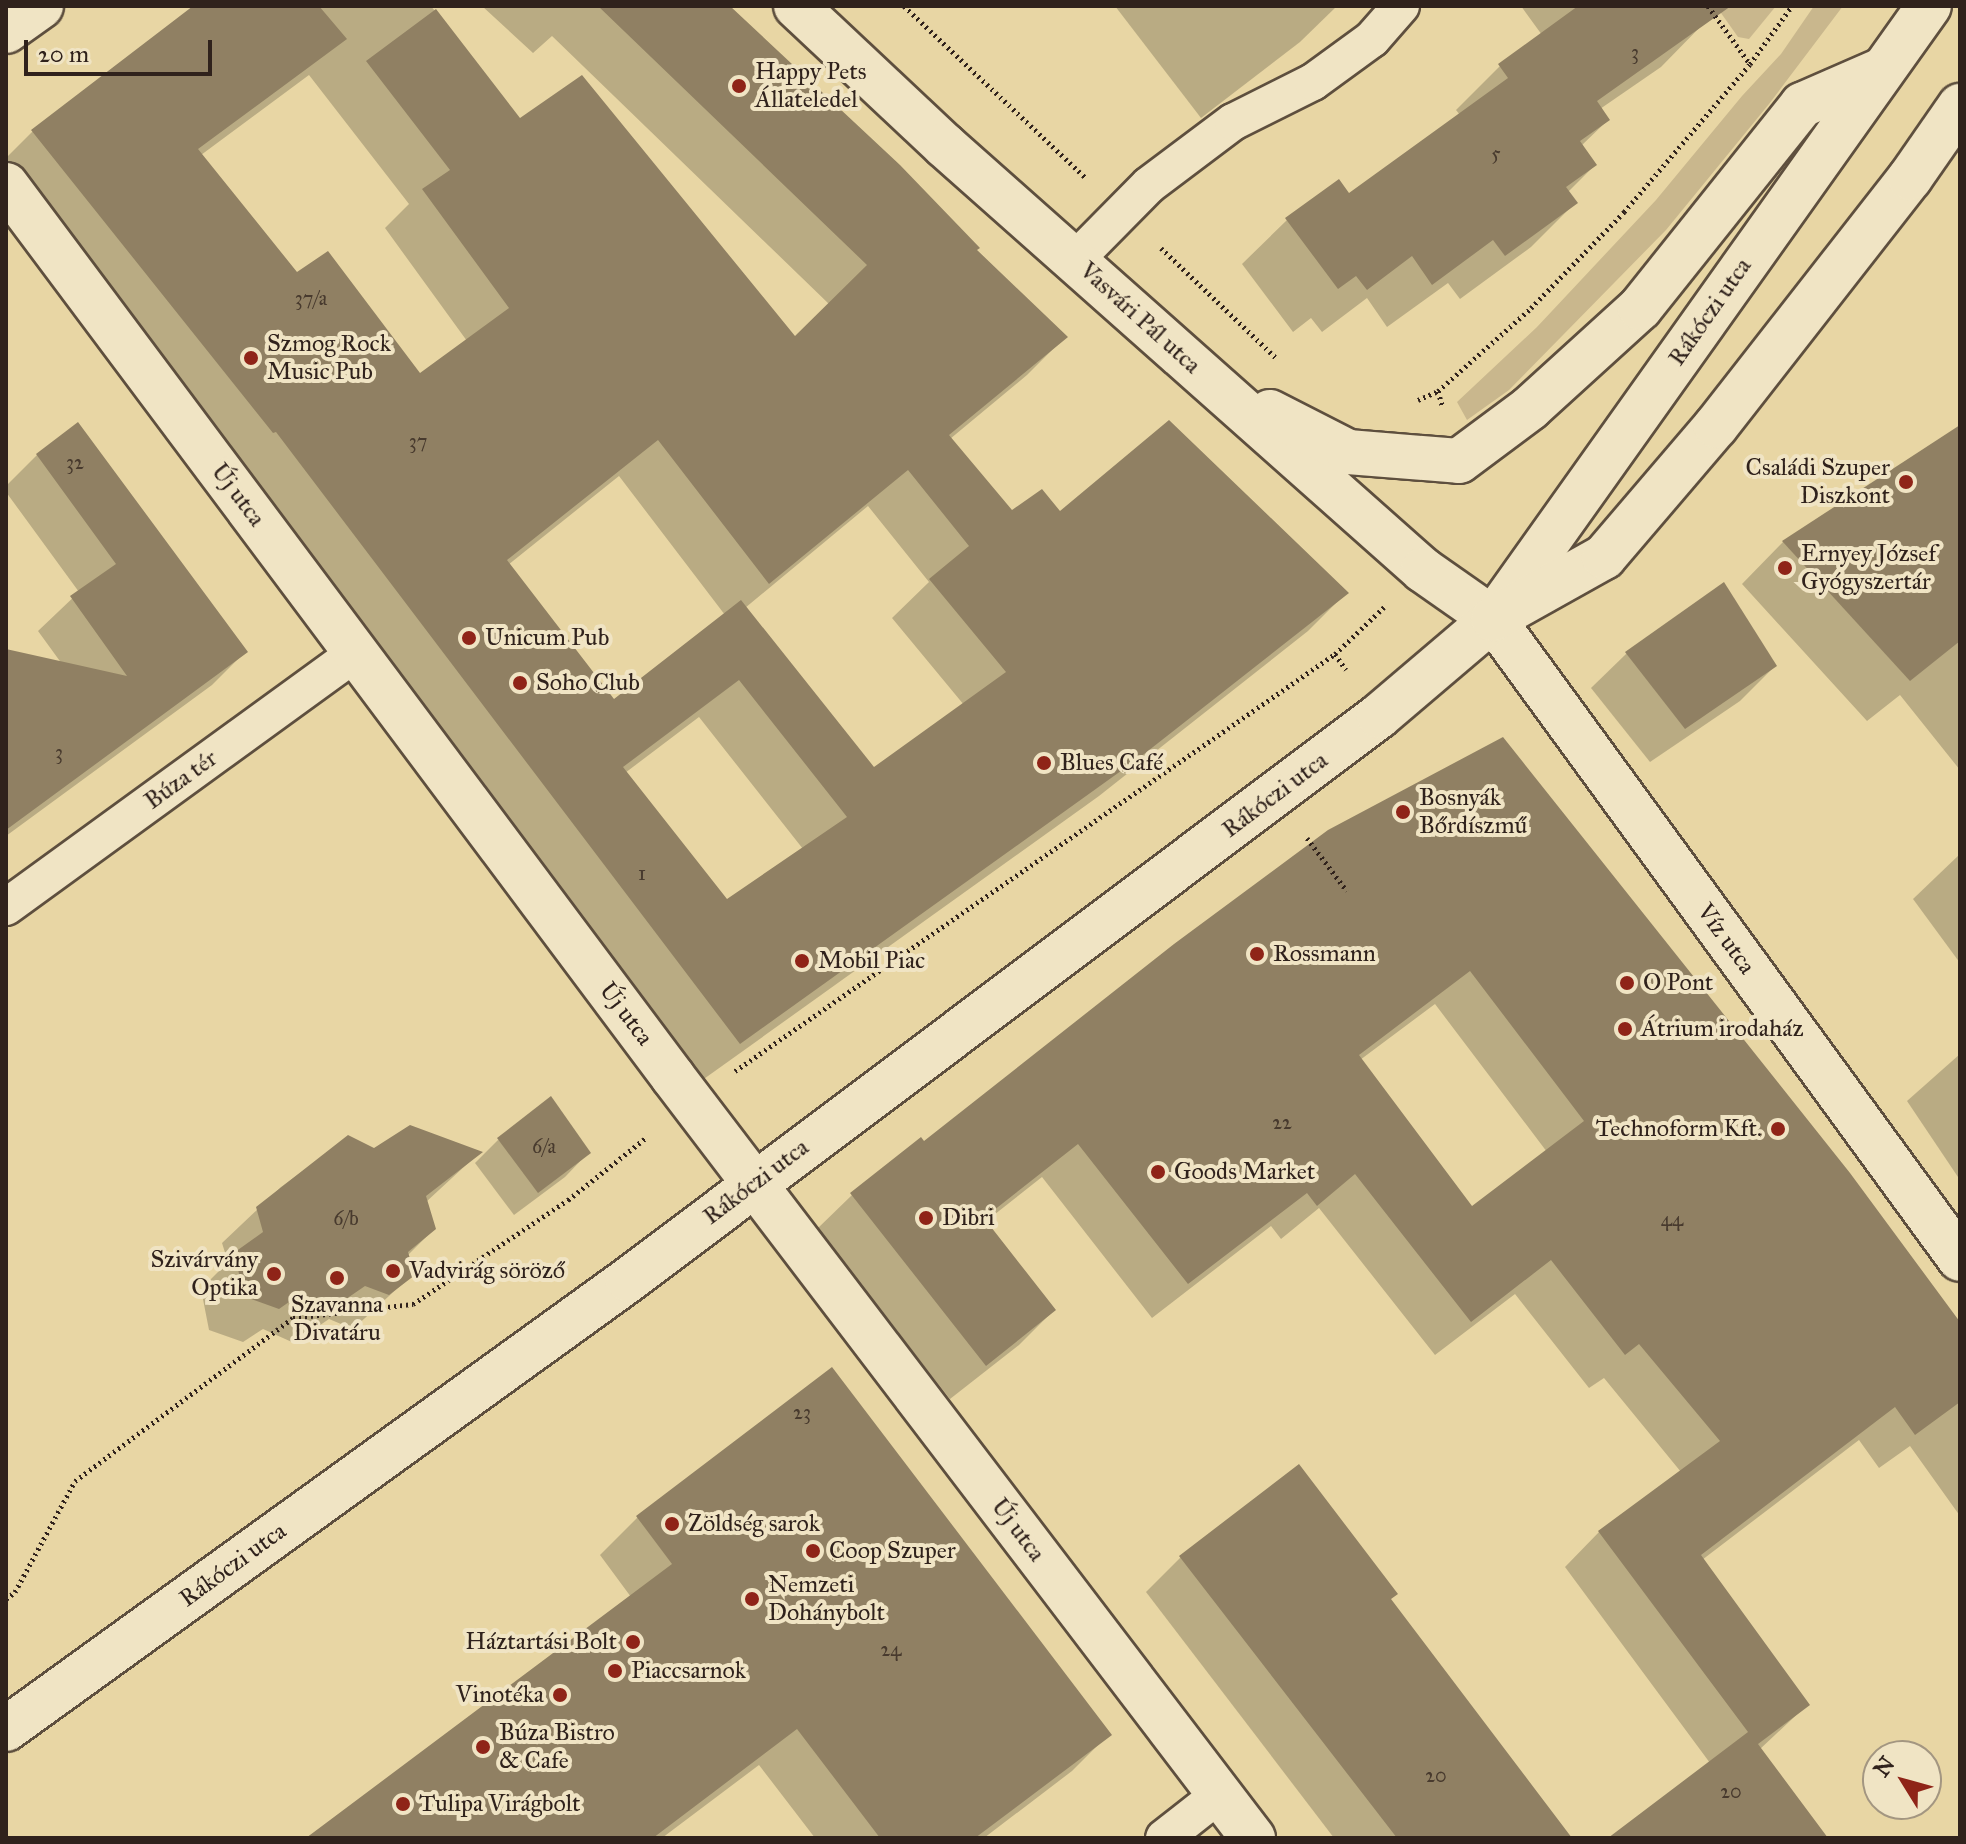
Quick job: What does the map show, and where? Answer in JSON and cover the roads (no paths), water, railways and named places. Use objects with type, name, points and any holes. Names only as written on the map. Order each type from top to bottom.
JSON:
[{"type":"street","points":[[6,31],[41,6]]},
{"type":"street","name":"Vasvári Pál utca","points":[[796,6],[944,145],[1423,570],[1493,619]]},
{"type":"street","name":"Rákóczi utca","points":[[1493,619],[1929,6]]},
{"type":"street","points":[[1190,363],[1289,423],[1348,452],[1459,461],[1530,408],[1640,308],[1802,105],[1880,71]]},
{"type":"street","name":"Rákóczi utca","points":[[6,1729],[628,1280],[755,1181],[1379,716],[1493,619],[1604,557],[1716,426],[1910,178],[1960,106]]},
{"type":"street","points":[[1910,178],[1960,145]]},
{"type":"street","name":"Új utca","points":[[6,185],[356,653],[1253,1838]]},
{"type":"street","name":"Víz utca","points":[[1493,619],[1960,1259]]},
{"type":"lane","points":[[1075,260],[1149,185],[1173,166],[1233,122],[1313,82],[1372,39],[1401,6]]},
{"type":"lane","name":"Búza tér","points":[[6,907],[356,653]]},
{"type":"lane","points":[[1164,1838],[1220,1794]]},
{"type":"place","name":"Happy Pets Állateledel","points":[[739,86]]},
{"type":"place","name":"Szmog Rock Music Pub","points":[[251,358]]},
{"type":"place","name":"Családi Szuper Diszkont","points":[[1906,482]]},
{"type":"place","name":"Ernyey József Gyógyszertár","points":[[1785,568]]},
{"type":"place","name":"Unicum Pub","points":[[469,638]]},
{"type":"place","name":"Soho Club","points":[[520,683]]},
{"type":"place","name":"Blues Café","points":[[1044,763]]},
{"type":"place","name":"Bosnyák Bőrdíszmű","points":[[1403,812]]},
{"type":"place","name":"Rossmann","points":[[1257,954]]},
{"type":"place","name":"Mobil Piac","points":[[802,961]]},
{"type":"place","name":"O Pont","points":[[1627,983]]},
{"type":"place","name":"Átrium irodaház","points":[[1625,1029]]},
{"type":"place","name":"Technoform Kft.","points":[[1778,1129]]},
{"type":"place","name":"Goods Market","points":[[1158,1172]]},
{"type":"place","name":"Dibri","points":[[926,1218]]},
{"type":"place","name":"Vadvirág söröző","points":[[393,1271]]},
{"type":"place","name":"Szivárvány Optika","points":[[274,1274]]},
{"type":"place","name":"Szavanna Divatáru","points":[[337,1278]]},
{"type":"place","name":"Zöldség sarok","points":[[672,1524]]},
{"type":"place","name":"Coop Szuper","points":[[813,1551]]},
{"type":"place","name":"Nemzeti Dohánybolt","points":[[752,1599]]},
{"type":"place","name":"Háztartási Bolt","points":[[633,1642]]},
{"type":"place","name":"Piaccsarnok","points":[[615,1671]]},
{"type":"place","name":"Vinotéka","points":[[560,1695]]},
{"type":"place","name":"Búza Bistro & Cafe","points":[[483,1747]]},
{"type":"place","name":"Tulipa Virágbolt","points":[[403,1804]]}]
